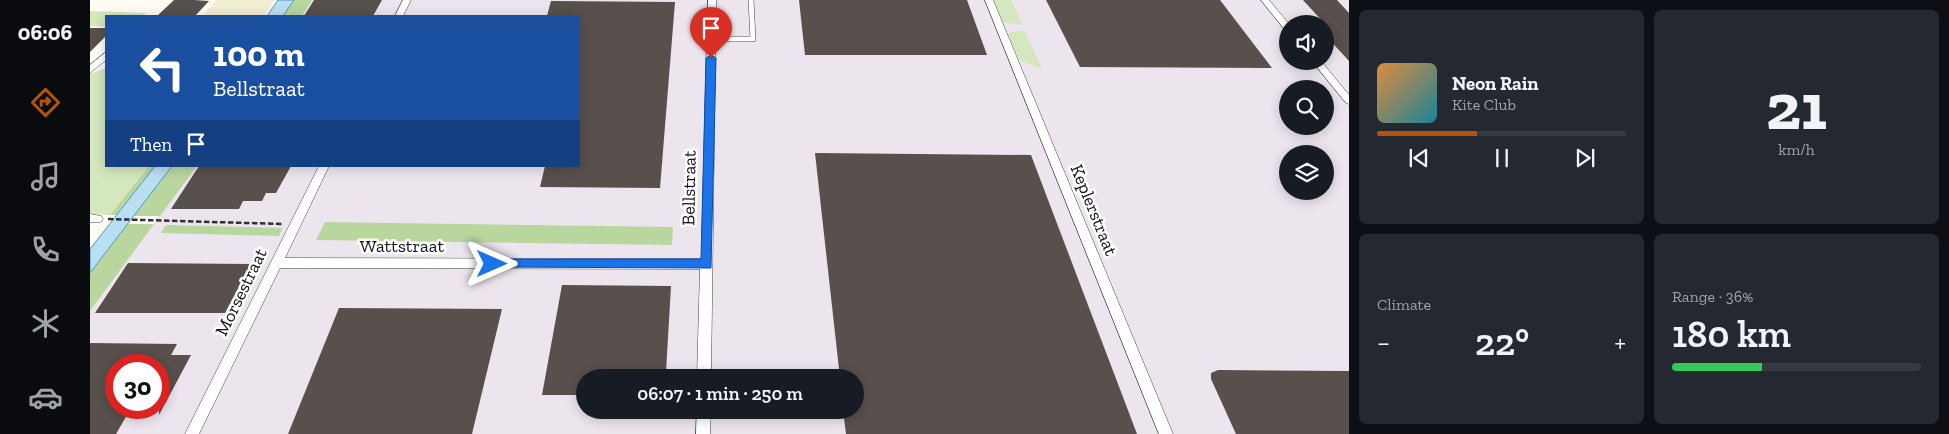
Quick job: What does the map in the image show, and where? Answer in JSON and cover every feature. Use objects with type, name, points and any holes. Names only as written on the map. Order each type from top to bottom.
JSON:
[{"type":"street","points":[[400,15],[407,0]]},
{"type":"street","name":"Bellstraat","points":[[704,369],[712,0]]},
{"type":"street","name":"Keplerstraat","points":[[989,0],[1166,434]]},
{"type":"street","points":[[1265,0],[1279,17]]},
{"type":"street","points":[[90,70],[105,56]]},
{"type":"street","points":[[1323,70],[1349,101]]},
{"type":"street","name":"Morsestraat","points":[[192,434],[324,167]]},
{"type":"street","name":"Wattstraat","points":[[276,264],[707,264]]},
{"type":"street","points":[[703,434],[704,419]]},
{"type":"lane","points":[[711,40],[753,39],[751,0]]},
{"type":"path","points":[[98,219],[296,224]]},
{"type":"shaded area","points":[[216,0],[275,0],[265,15],[203,15]]},
{"type":"shaded area","points":[[311,0],[1349,0],[1349,434],[90,434],[90,309],[194,167],[580,167],[580,15],[301,15]]},
{"type":"green space","points":[[294,0],[312,0],[303,15],[284,15]]},
{"type":"green space","points":[[994,0],[1011,0],[1023,25],[1003,22]]},
{"type":"green space","points":[[90,11],[146,13],[144,15],[105,15],[105,27],[90,26]]},
{"type":"green space","points":[[1025,31],[1042,69],[1019,60],[1008,33]]},
{"type":"green space","points":[[105,68],[105,167],[148,167],[110,215],[90,214],[90,74]]},
{"type":"green space","points":[[148,167],[154,167],[116,215],[110,215]]},
{"type":"green space","points":[[171,167],[196,167],[160,216],[134,216]]},
{"type":"green space","points":[[325,222],[673,227],[672,245],[316,240]]},
{"type":"green space","points":[[128,224],[154,224],[90,311],[90,273]]},
{"type":"green space","points":[[166,225],[282,228],[279,236],[161,233]]},
{"type":"water","points":[[278,0],[294,0],[284,15],[268,15]]},
{"type":"water","points":[[154,167],[171,167],[90,273],[90,249]]},
{"type":"building","points":[[174,0],[209,1],[196,15],[158,15]]},
{"type":"building","points":[[314,0],[382,0],[374,15],[305,15]]},
{"type":"building","points":[[799,0],[967,0],[987,55],[805,55]]},
{"type":"building","points":[[1046,0],[1220,0],[1272,68],[1080,67]]},
{"type":"building","points":[[1303,0],[1337,0],[1349,13],[1349,61],[1334,45],[1334,15],[1317,15]]},
{"type":"building","points":[[551,1],[675,2],[660,188],[540,187],[545,167],[580,167],[580,15],[547,15]]},
{"type":"building","points":[[90,28],[105,28],[105,37],[90,52]]},
{"type":"building","points":[[815,153],[1031,155],[1137,434],[846,434],[844,419],[864,419],[864,369],[839,369]]},
{"type":"building","points":[[198,167],[290,167],[276,193],[266,193],[262,201],[243,201],[239,209],[171,209]]},
{"type":"building","points":[[128,263],[251,264],[225,313],[95,313]]},
{"type":"building","points":[[562,285],[671,286],[666,369],[576,369],[576,395],[542,395]]},
{"type":"building","points":[[339,308],[502,309],[472,434],[288,434]]},
{"type":"building","points":[[90,343],[177,344],[171,355],[191,355],[170,394],[170,354],[105,354],[105,419],[125,419],[116,434],[90,434]]},
{"type":"building","points":[[1218,370],[1349,371],[1349,434],[1236,434],[1211,379],[1211,373]]},
{"type":"route","points":[[492,264],[707,264],[711,58]]}]
